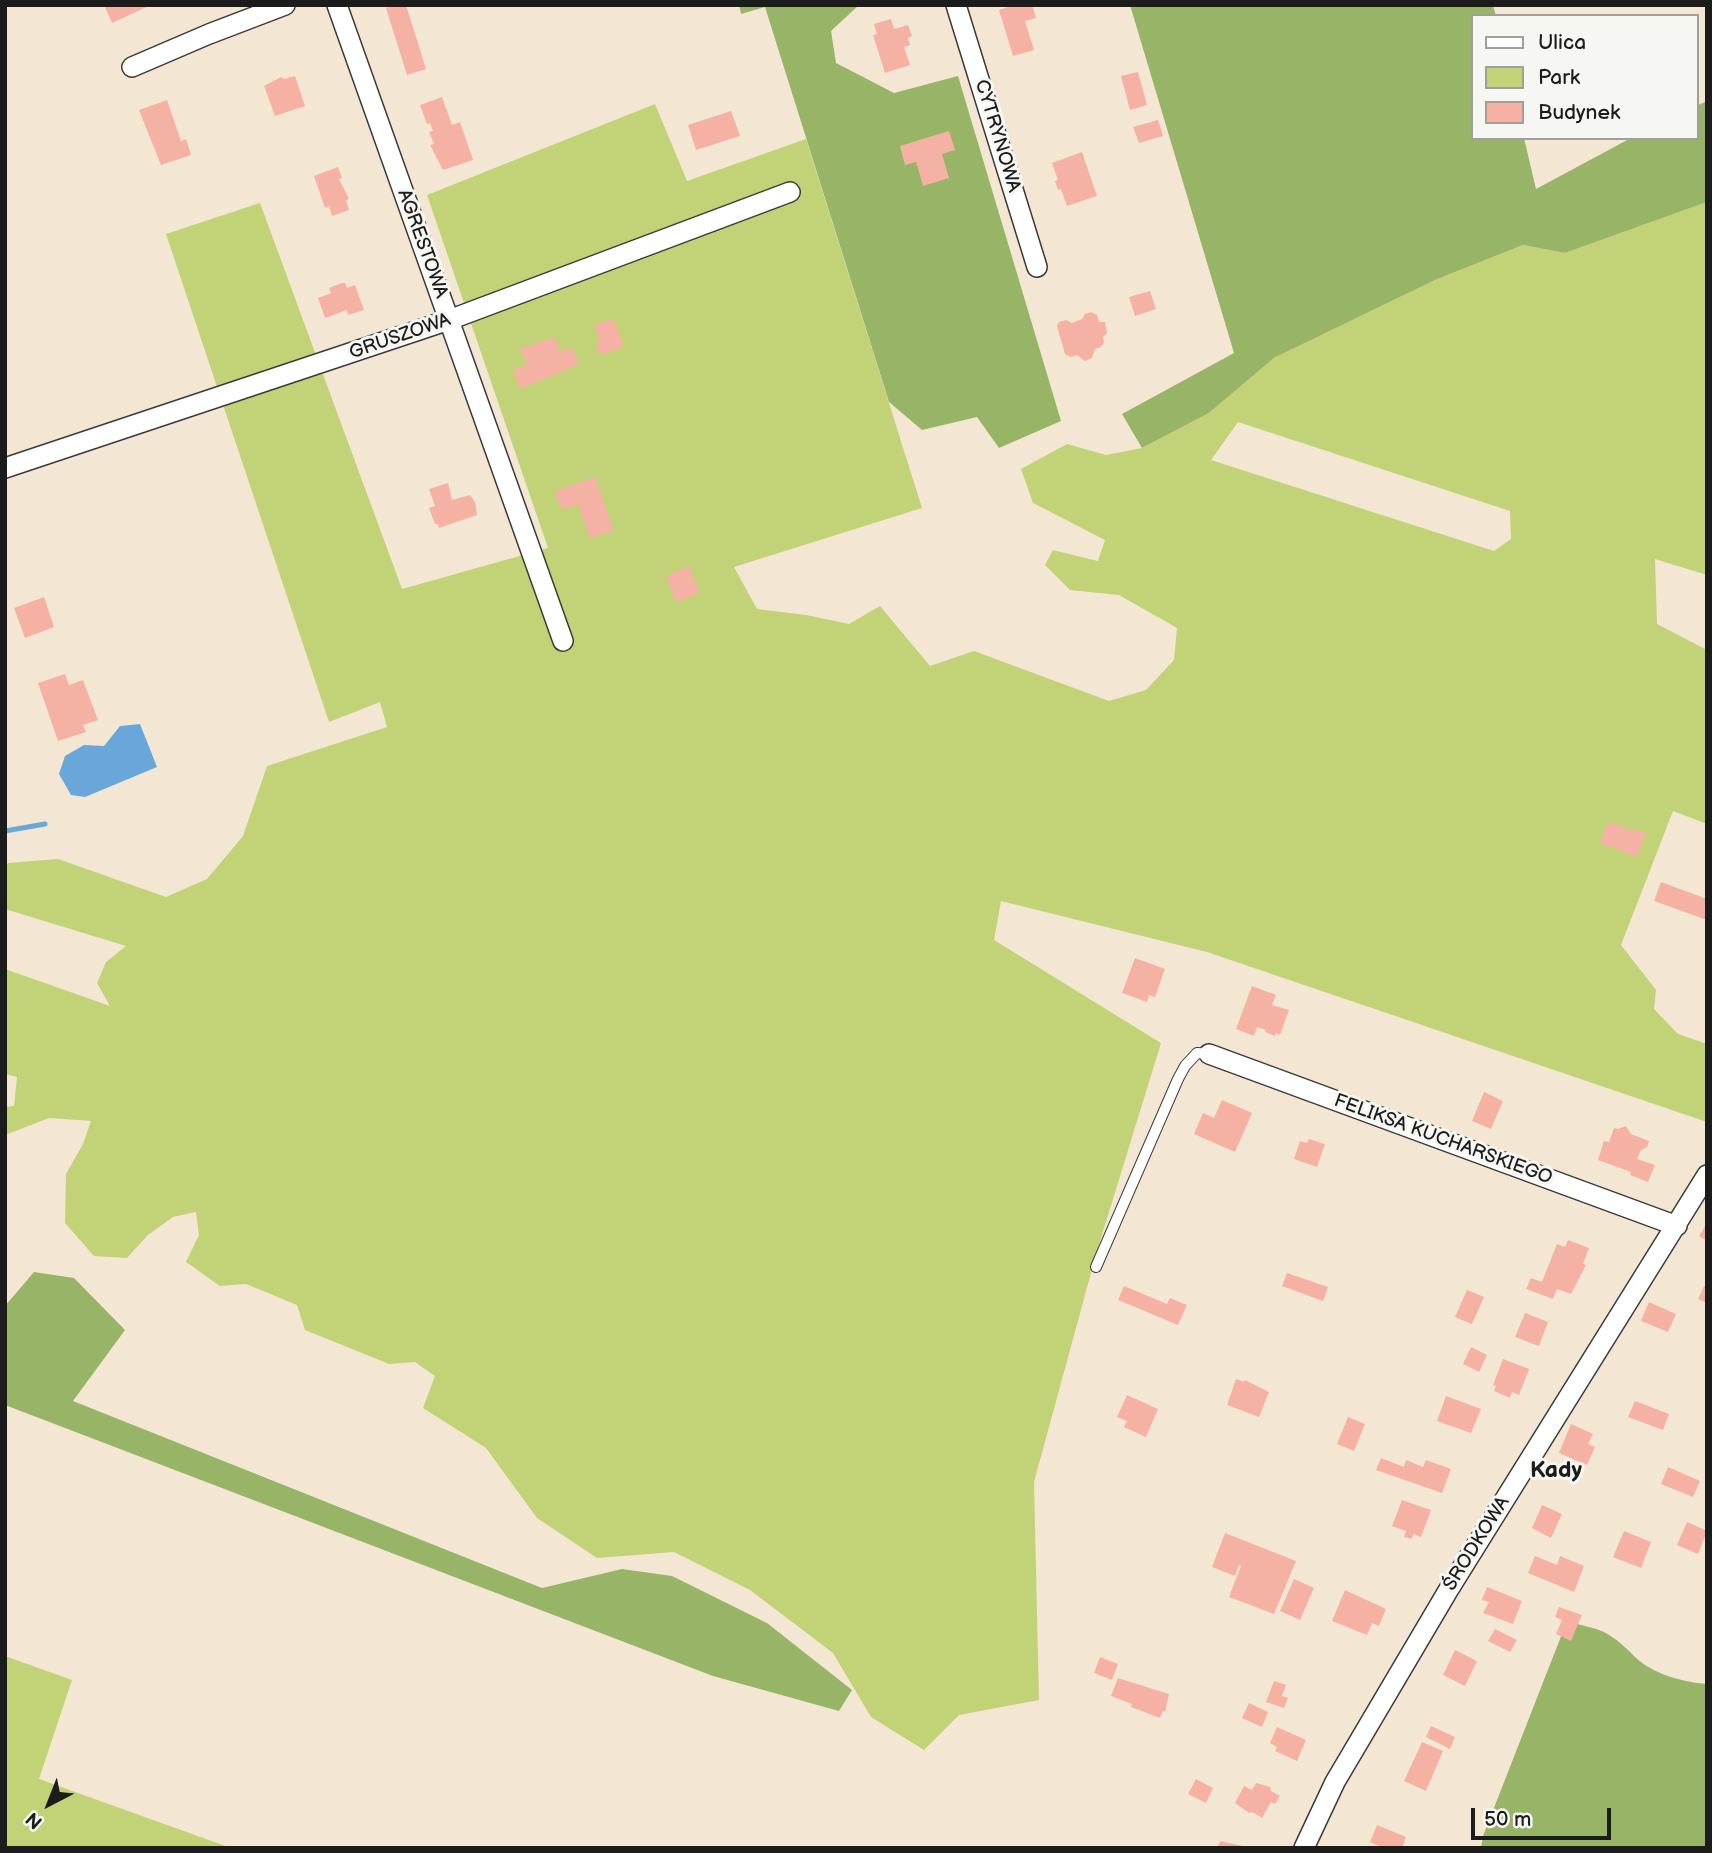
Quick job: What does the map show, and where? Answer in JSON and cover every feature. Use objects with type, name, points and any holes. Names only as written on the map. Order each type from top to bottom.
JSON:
[{"type":"street","points":[[132,67],[285,5]]},
{"type":"street","name":"AGRESTOWA","points":[[337,5],[563,641]]},
{"type":"street","name":"CYTRYNOWA","points":[[956,5],[1037,267]]},
{"type":"street","name":"GRUSZOWA","points":[[5,468],[449,320],[790,192]]},
{"type":"street","name":"FELIKSA KUCHARSKIEGO","points":[[1209,1054],[1676,1227]]},
{"type":"street","name":"ŚRODKOWA","points":[[1304,1848],[1335,1782],[1450,1588],[1707,1175]]},
{"type":"lane","points":[[1096,1268],[1178,1079],[1197,1052],[1209,1054]]},
{"type":"green space","points":[[739,5],[859,5],[831,31],[836,63],[894,93],[958,76],[1061,421],[999,448],[977,417],[922,430],[889,402],[765,7],[741,14]]},
{"type":"green space","points":[[1130,5],[1493,5],[1495,14],[1470,14],[1470,140],[1524,140],[1536,189],[1627,140],[1698,140],[1698,105],[1707,101],[1707,202],[1565,253],[1523,245],[1435,280],[1274,358],[1209,413],[1142,448],[1122,414],[1234,353]]},
{"type":"green space","points":[[655,104],[687,181],[806,139],[922,508],[734,567],[757,609],[849,624],[880,606],[930,666],[974,651],[1109,701],[1146,690],[1174,660],[1177,628],[1119,595],[1070,590],[1045,565],[1053,550],[1098,561],[1105,540],[1033,503],[1021,469],[1067,444],[1106,455],[1142,448],[1209,413],[1274,358],[1435,280],[1523,245],[1565,253],[1707,202],[1707,575],[1655,559],[1657,624],[1707,650],[1707,824],[1673,811],[1621,945],[1656,990],[1654,1009],[1678,1034],[1707,1044],[1707,1122],[1207,952],[1001,901],[994,940],[1161,1043],[1097,1251],[1034,1482],[1039,1700],[959,1715],[924,1750],[871,1717],[833,1653],[750,1590],[674,1552],[597,1558],[537,1518],[486,1448],[423,1408],[435,1376],[415,1362],[389,1364],[305,1330],[297,1305],[246,1284],[220,1286],[186,1262],[199,1235],[196,1212],[173,1217],[148,1235],[127,1258],[94,1256],[65,1223],[66,1174],[83,1144],[91,1121],[49,1118],[5,1135],[5,1107],[14,1106],[17,1077],[5,1074],[5,969],[110,1006],[97,983],[106,962],[126,946],[5,909],[5,867],[8,863],[58,859],[166,897],[207,879],[243,836],[267,766],[387,727],[380,702],[329,722],[166,234],[260,203],[402,589],[548,548],[427,195]],"holes":[[[1238,422],[1510,511],[1511,539],[1494,551],[1211,460]]]},
{"type":"green space","points":[[34,1272],[74,1278],[125,1330],[73,1401],[542,1588],[622,1569],[672,1576],[767,1623],[852,1690],[839,1711],[713,1676],[5,1405],[5,1306]]},
{"type":"green space","points":[[1567,1621],[1604,1632],[1621,1643],[1642,1663],[1659,1672],[1678,1679],[1707,1684],[1707,1848],[1481,1848],[1483,1836]]},
{"type":"green space","points":[[5,1656],[72,1680],[39,1779],[231,1848],[5,1848]]},
{"type":"water","points":[[140,724],[157,767],[85,797],[71,795],[59,774],[65,756],[84,745],[104,746],[120,726]]},
{"type":"building","points":[[104,5],[151,5],[112,23]]},
{"type":"building","points":[[406,5],[426,69],[407,75],[386,8]]},
{"type":"building","points":[[1014,5],[1032,5],[1036,18],[1025,21],[1034,50],[1013,56],[999,10]]},
{"type":"building","points":[[891,19],[894,29],[908,25],[912,36],[908,38],[910,45],[904,47],[910,65],[885,73],[873,35],[877,34],[874,24]]},
{"type":"building","points":[[1138,72],[1147,105],[1130,110],[1121,76]]},
{"type":"building","points":[[295,76],[305,106],[275,116],[264,86],[281,77],[284,79]]},
{"type":"building","points":[[442,97],[452,125],[460,122],[473,160],[443,170],[430,145],[434,144],[429,132],[433,131],[430,123],[427,124],[420,105]]},
{"type":"building","points":[[167,100],[181,141],[186,139],[191,155],[161,165],[139,110]]},
{"type":"building","points":[[731,111],[740,136],[696,150],[688,125]]},
{"type":"building","points":[[1158,120],[1163,136],[1139,143],[1133,127]]},
{"type":"building","points":[[949,131],[955,150],[942,154],[949,178],[923,186],[916,162],[905,165],[900,146]]},
{"type":"building","points":[[1082,152],[1097,196],[1067,206],[1061,189],[1058,190],[1055,181],[1058,180],[1052,163]]},
{"type":"building","points":[[338,167],[342,178],[339,179],[349,199],[346,200],[349,210],[332,216],[329,206],[325,208],[314,176]]},
{"type":"building","points":[[345,283],[347,288],[355,285],[364,310],[348,315],[347,310],[325,318],[318,298],[331,293],[329,288]]},
{"type":"building","points":[[1150,291],[1156,309],[1135,316],[1129,297]]},
{"type":"building","points":[[1091,312],[1097,315],[1099,322],[1105,322],[1107,333],[1103,337],[1101,347],[1095,349],[1092,358],[1085,361],[1077,355],[1071,357],[1065,354],[1057,326],[1059,322],[1066,320],[1072,323]]},
{"type":"building","points":[[614,319],[624,347],[600,355],[595,343],[600,341],[594,325]]},
{"type":"building","points":[[555,337],[560,352],[573,347],[579,364],[520,389],[513,370],[528,364],[519,349]]},
{"type":"building","points":[[595,477],[614,530],[590,538],[578,504],[562,510],[555,491]]},
{"type":"building","points":[[448,483],[452,500],[470,495],[475,502],[477,515],[439,528],[429,508],[435,506],[429,489]]},
{"type":"building","points":[[689,566],[700,593],[676,602],[666,576]]},
{"type":"building","points":[[44,597],[54,627],[25,638],[14,608]]},
{"type":"building","points":[[65,674],[69,685],[83,680],[98,720],[83,725],[86,732],[58,741],[38,683]]},
{"type":"building","points":[[1608,822],[1646,833],[1637,857],[1600,843]]},
{"type":"building","points":[[1661,882],[1707,899],[1707,920],[1654,901]]},
{"type":"building","points":[[1135,958],[1165,969],[1155,997],[1149,995],[1147,1002],[1122,993]]},
{"type":"building","points":[[1252,986],[1276,995],[1272,1005],[1289,1010],[1280,1035],[1276,1033],[1275,1036],[1257,1027],[1254,1036],[1236,1029]]},
{"type":"building","points":[[1484,1092],[1503,1101],[1491,1129],[1472,1121]]},
{"type":"building","points":[[1222,1100],[1252,1113],[1235,1152],[1194,1134],[1203,1113],[1214,1118]]},
{"type":"building","points":[[1626,1126],[1631,1134],[1649,1141],[1637,1159],[1655,1165],[1648,1182],[1630,1175],[1631,1172],[1598,1160],[1604,1141],[1609,1142],[1614,1128]]},
{"type":"building","points":[[1309,1139],[1325,1144],[1317,1167],[1294,1159],[1300,1141],[1307,1143]]},
{"type":"building","points":[[1707,1223],[1707,1241],[1699,1236]]},
{"type":"building","points":[[1568,1240],[1589,1248],[1583,1264],[1586,1265],[1571,1294],[1557,1289],[1553,1299],[1526,1289],[1531,1278],[1542,1282],[1557,1244],[1565,1247]]},
{"type":"building","points":[[1287,1273],[1328,1287],[1323,1301],[1282,1286]]},
{"type":"building","points":[[1124,1286],[1167,1304],[1170,1298],[1187,1305],[1178,1325],[1118,1300]]},
{"type":"building","points":[[1704,1286],[1707,1287],[1707,1303],[1698,1299]]},
{"type":"building","points":[[1467,1290],[1484,1297],[1472,1324],[1455,1317]]},
{"type":"building","points":[[1649,1302],[1676,1314],[1668,1332],[1641,1321]]},
{"type":"building","points":[[1525,1313],[1548,1322],[1539,1346],[1515,1337]]},
{"type":"building","points":[[1471,1347],[1487,1355],[1479,1372],[1463,1364]]},
{"type":"building","points":[[1503,1359],[1529,1369],[1519,1395],[1512,1392],[1510,1398],[1494,1391],[1496,1386],[1493,1385]]},
{"type":"building","points":[[1236,1379],[1245,1380],[1269,1392],[1259,1417],[1227,1405]]},
{"type":"building","points":[[1127,1395],[1158,1409],[1146,1437],[1124,1427],[1127,1421],[1117,1417]]},
{"type":"building","points":[[1446,1396],[1481,1409],[1471,1433],[1437,1421]]},
{"type":"building","points":[[1635,1401],[1669,1414],[1663,1430],[1628,1417]]},
{"type":"building","points":[[1348,1417],[1365,1424],[1354,1451],[1337,1444]]},
{"type":"building","points":[[1571,1424],[1593,1434],[1588,1444],[1595,1447],[1587,1465],[1559,1453]]},
{"type":"building","points":[[1381,1458],[1404,1467],[1406,1460],[1423,1467],[1426,1460],[1451,1469],[1442,1493],[1376,1470]]},
{"type":"building","points":[[1668,1467],[1700,1481],[1693,1497],[1661,1484]]},
{"type":"building","points":[[1402,1500],[1431,1510],[1421,1537],[1413,1534],[1412,1539],[1404,1537],[1406,1531],[1392,1526]]},
{"type":"building","points":[[1542,1505],[1562,1514],[1551,1538],[1532,1528]]},
{"type":"building","points":[[1687,1522],[1707,1531],[1698,1554],[1677,1545]]},
{"type":"building","points":[[1624,1531],[1651,1542],[1641,1568],[1613,1557]]},
{"type":"building","points":[[1225,1533],[1296,1561],[1274,1614],[1229,1597],[1241,1566],[1239,1565],[1235,1576],[1212,1567]]},
{"type":"building","points":[[1535,1556],[1557,1565],[1560,1556],[1584,1566],[1574,1592],[1528,1573]]},
{"type":"building","points":[[1294,1579],[1314,1588],[1300,1620],[1280,1611]]},
{"type":"building","points":[[1487,1587],[1522,1601],[1513,1624],[1483,1613],[1489,1602],[1482,1600]]},
{"type":"building","points":[[1345,1590],[1386,1609],[1379,1626],[1372,1623],[1367,1635],[1332,1621]]},
{"type":"building","points":[[1559,1607],[1582,1615],[1571,1641],[1556,1634],[1562,1620],[1555,1617]]},
{"type":"building","points":[[1495,1629],[1517,1640],[1510,1652],[1488,1641]]},
{"type":"building","points":[[1455,1650],[1477,1661],[1465,1686],[1443,1675]]},
{"type":"building","points":[[1100,1657],[1118,1664],[1112,1680],[1094,1673]]},
{"type":"building","points":[[1118,1678],[1169,1694],[1165,1712],[1163,1711],[1160,1718],[1111,1696]]},
{"type":"building","points":[[1274,1681],[1286,1685],[1282,1696],[1288,1698],[1284,1708],[1266,1702]]},
{"type":"building","points":[[1249,1703],[1268,1712],[1262,1727],[1242,1718]]},
{"type":"building","points":[[1431,1726],[1455,1737],[1450,1749],[1426,1737]]},
{"type":"building","points":[[1277,1727],[1306,1740],[1297,1761],[1275,1751],[1277,1747],[1270,1743]]},
{"type":"building","points":[[1422,1742],[1443,1751],[1426,1791],[1404,1781]]},
{"type":"building","points":[[1196,1779],[1213,1788],[1206,1803],[1188,1794]]},
{"type":"building","points":[[1256,1783],[1270,1787],[1271,1791],[1280,1796],[1275,1804],[1271,1802],[1262,1818],[1235,1803],[1244,1786],[1252,1790]]},
{"type":"building","points":[[1377,1825],[1406,1837],[1402,1848],[1384,1848],[1370,1842]]},
{"type":"building","points":[[1220,1841],[1247,1847],[1247,1848],[1218,1848]]},
{"type":"waterway","points":[[5,831],[45,824]]},
{"type":"district","name":"Kady","points":[[1556,1471]]}]
